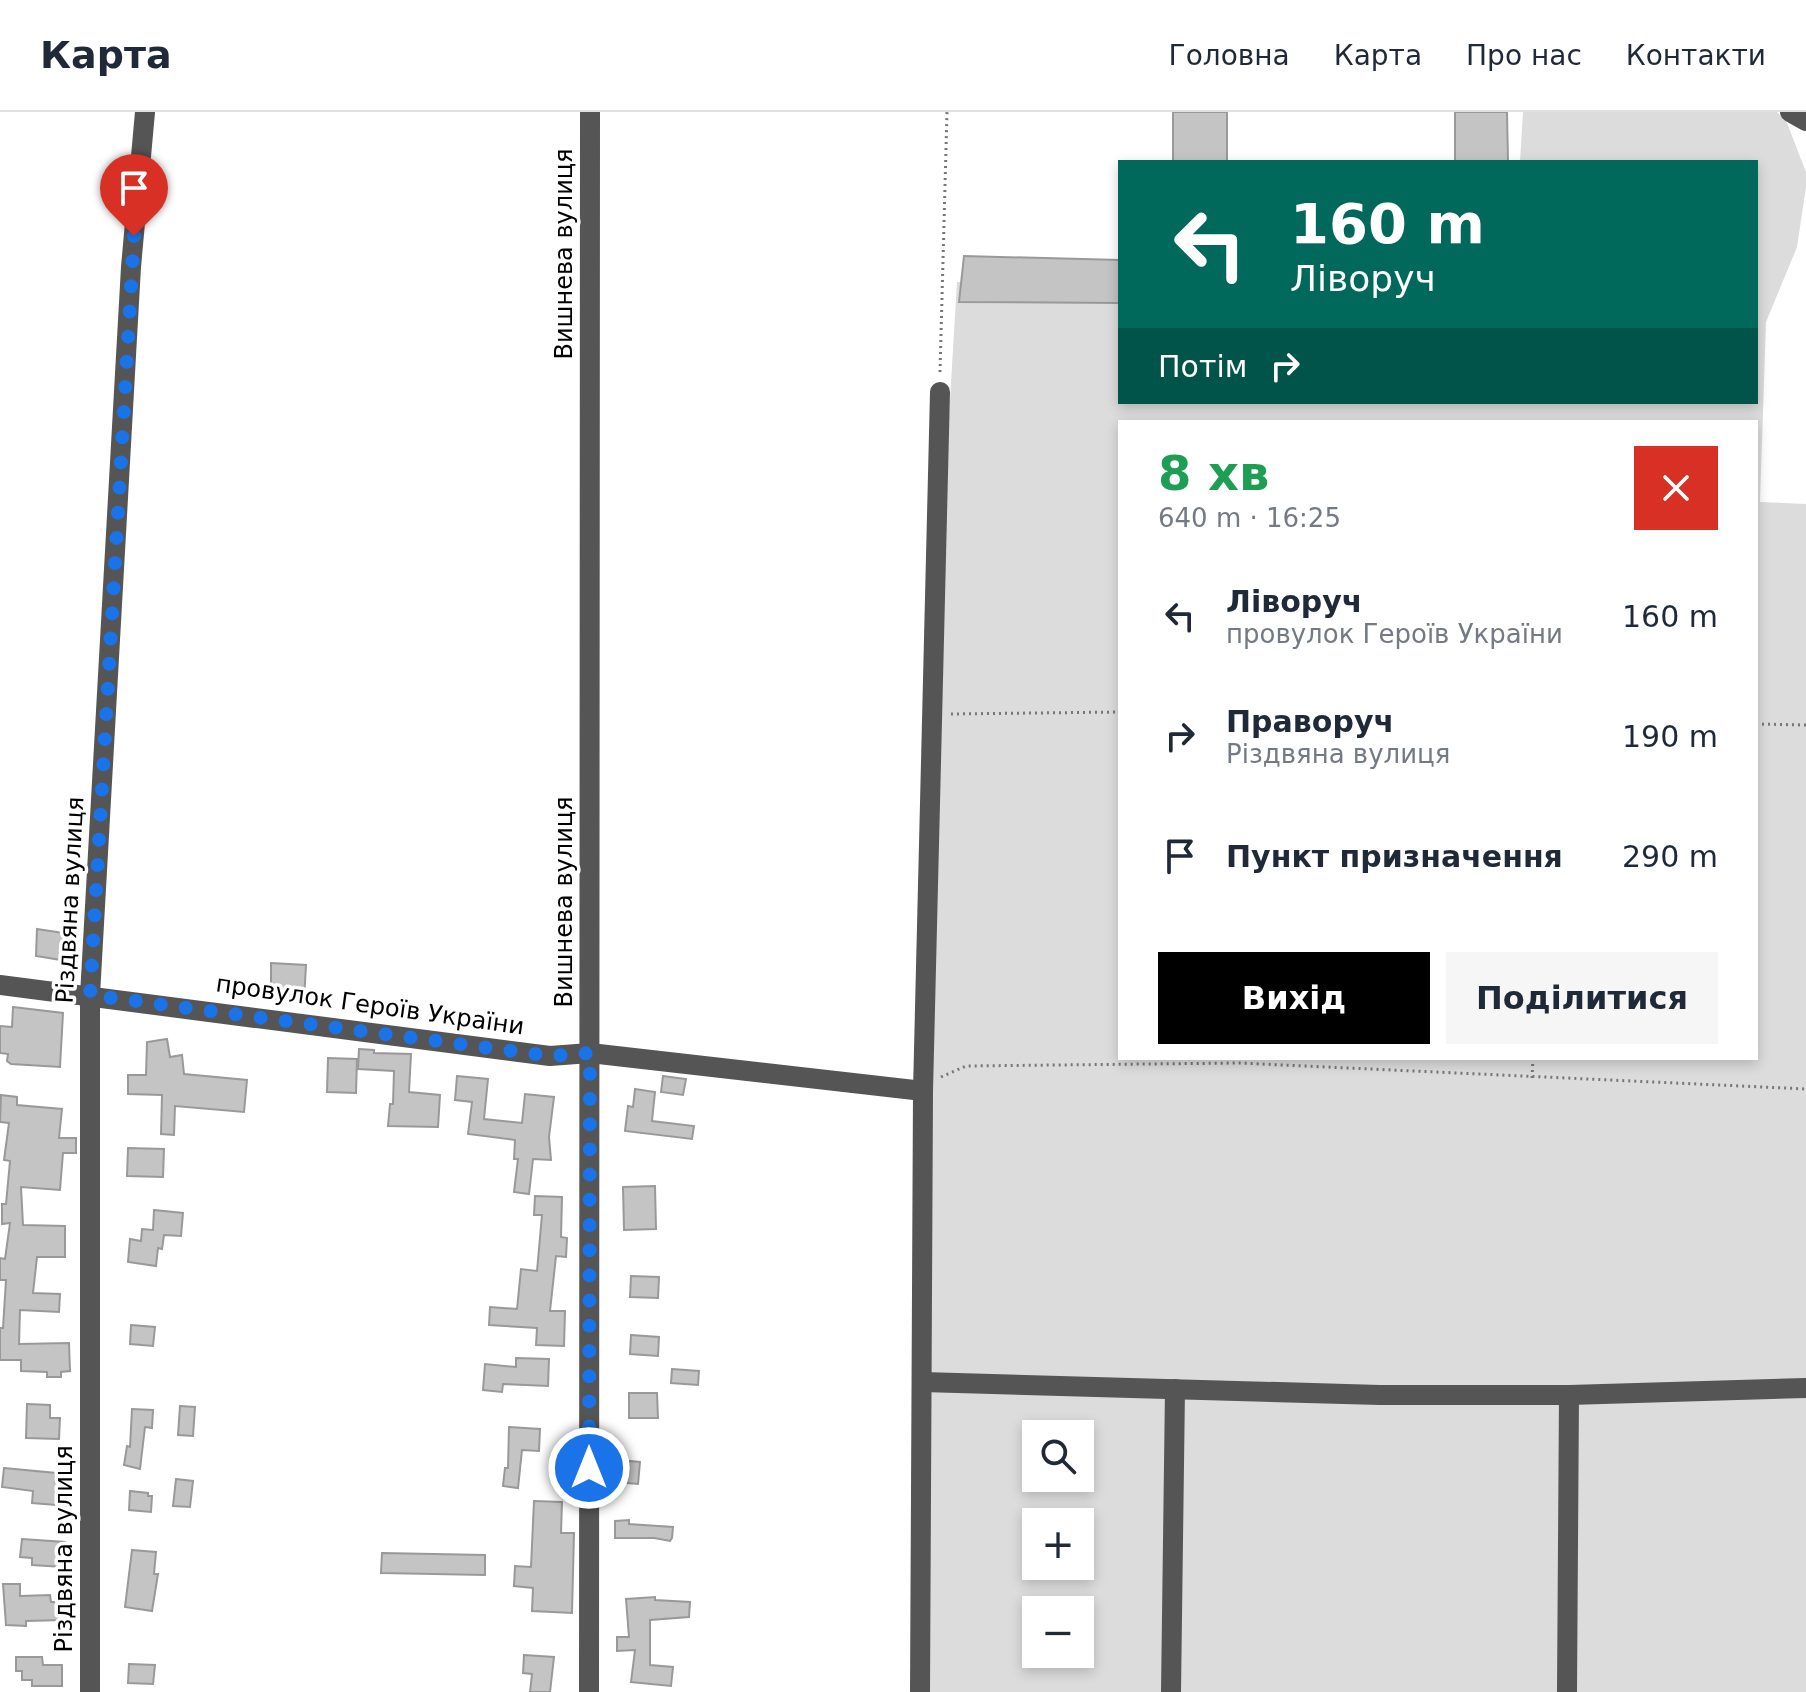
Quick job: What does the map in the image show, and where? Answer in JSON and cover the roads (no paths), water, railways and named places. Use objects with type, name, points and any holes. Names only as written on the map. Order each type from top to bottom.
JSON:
[{"type":"street","name":"Різдвяна вулиця","points":[[90,1692],[90,995],[130,282],[145,112]]},
{"type":"street","name":"Вишнева вулиця","points":[[589,1692],[590,112]]},
{"type":"street","points":[[1790,112],[1806,121]]},
{"type":"street","points":[[920,1692],[923,1091],[940,392]]},
{"type":"street","name":"провулок Героїв України","points":[[0,985],[550,1056],[590,1053],[923,1091]]},
{"type":"street","points":[[922,1382],[1380,1395],[1569,1395],[1806,1388]]},
{"type":"street","points":[[1171,1692],[1175,1389]]},
{"type":"street","points":[[1567,1692],[1569,1395]]}]
